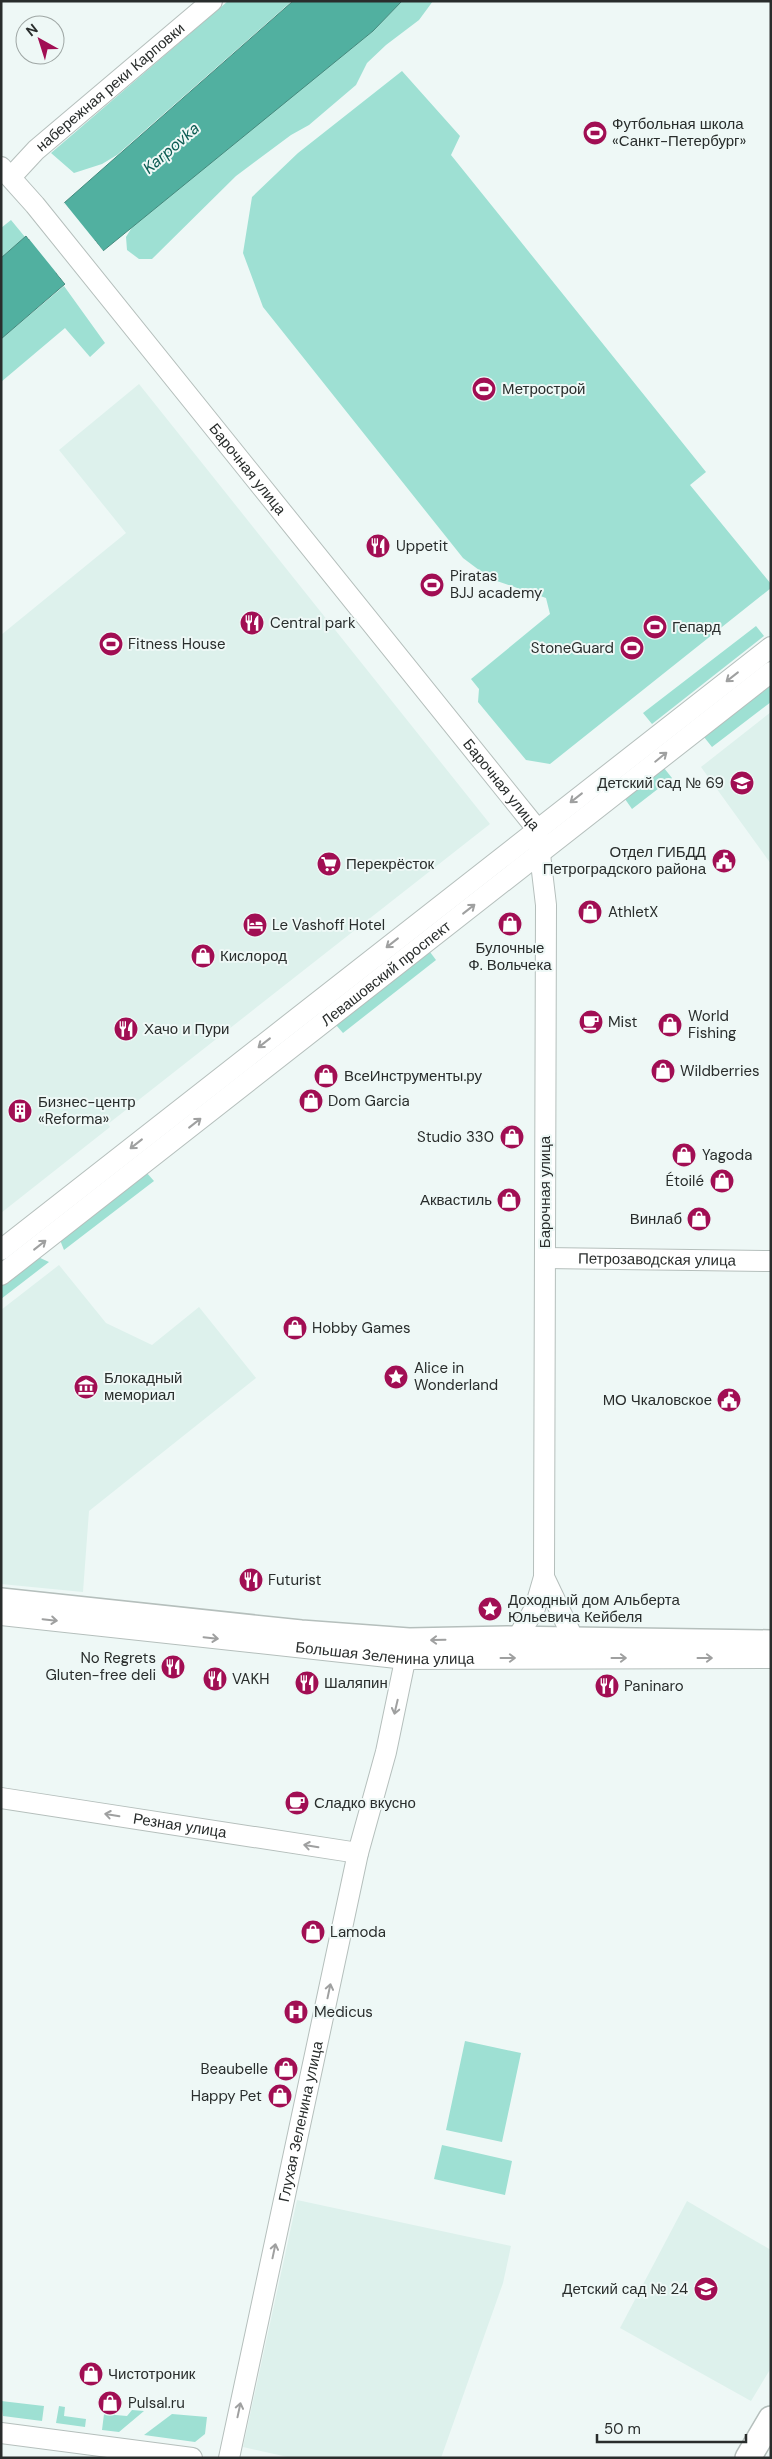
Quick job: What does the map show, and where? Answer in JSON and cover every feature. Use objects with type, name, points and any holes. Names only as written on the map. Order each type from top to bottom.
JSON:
[{"type":"main road","name":"Большая Зеленина улица","points":[[1,1601],[301,1633],[408,1650],[516,1640],[771,1643]]},
{"type":"main road","points":[[748,2458],[771,2419]]},
{"type":"street","name":"набережная реки Карповки","points":[[6,172],[36,150],[212,1]]},
{"type":"street","name":"Барочная улица","points":[[6,172],[91,274],[537,829],[546,905],[544,1577],[535,1608],[516,1640]]},
{"type":"street","name":"Левашовский проспект","points":[[1,1250],[771,647]]},
{"type":"street","name":"Левашовский проспект","points":[[1,1275],[771,672]]},
{"type":"street","name":"Петрозаводская улица","points":[[545,1258],[771,1261]]},
{"type":"street","name":"Барочная улица","points":[[544,1577],[575,1642]]},
{"type":"street","name":"Большая Зеленина улица","points":[[1,1615],[408,1650],[771,1658]]},
{"type":"street","name":"Глухая Зеленина улица","points":[[230,2458],[358,1853],[386,1752],[408,1650]]},
{"type":"street","name":"Резная улица","points":[[1,1798],[358,1853]]},
{"type":"street","points":[[1,2433],[192,2458]]},
{"type":"shaded area","points":[[228,1],[292,1],[117,155],[102,164],[74,173],[51,153]]},
{"type":"shaded area","points":[[402,1],[433,1],[419,20],[386,45],[367,63],[356,85],[309,125],[291,135],[236,176],[152,259],[139,259],[127,250],[126,237],[134,224],[373,31]]},
{"type":"shaded area","name":"Метрострой","points":[[402,71],[460,136],[451,155],[706,472],[690,485],[771,584],[771,588],[550,764],[526,760],[478,702],[479,689],[471,679],[550,614],[546,598],[491,579],[463,558],[263,307],[243,253],[252,197],[298,153]]},
{"type":"shaded area","points":[[11,220],[25,237],[1,258],[1,228]]},
{"type":"shaded area","points":[[64,286],[105,343],[90,357],[65,328],[1,382],[1,339]]},
{"type":"shaded area","points":[[139,384],[490,824],[108,1124],[110,1127],[1,1213],[1,635],[126,533],[59,450]]},
{"type":"shaded area","points":[[756,626],[764,636],[652,724],[643,713]]},
{"type":"shaded area","points":[[771,684],[771,702],[712,747],[704,737]]},
{"type":"shaded area","name":"Детский сад № 69","points":[[771,712],[771,864],[701,767]]},
{"type":"shaded area","points":[[664,768],[672,778],[632,809],[625,799]]},
{"type":"shaded area","points":[[430,952],[436,960],[343,1033],[336,1025]]},
{"type":"shaded area","points":[[146,1172],[154,1181],[64,1250],[60,1240]]},
{"type":"shaded area","points":[[38,1257],[49,1262],[1,1299],[1,1285]]},
{"type":"shaded area","points":[[59,1265],[106,1323],[152,1345],[199,1307],[256,1378],[89,1511],[83,1592],[1,1584],[1,1310]]},
{"type":"shaded area","points":[[465,2041],[521,2053],[502,2142],[446,2130]]},
{"type":"shaded area","points":[[442,2145],[512,2161],[505,2195],[434,2179]]},
{"type":"shaded area","points":[[297,2200],[511,2246],[503,2283],[441,2458],[292,2458],[243,2447]]},
{"type":"shaded area","name":"Детский сад № 24","points":[[687,2201],[771,2250],[771,2368],[751,2401],[620,2328]]},
{"type":"shaded area","points":[[1,2401],[44,2406],[42,2421],[3,2416]]},
{"type":"shaded area","points":[[59,2406],[65,2407],[64,2416],[86,2419],[85,2427],[56,2423]]},
{"type":"shaded area","points":[[132,2410],[144,2411],[119,2432],[102,2430],[104,2414],[127,2416]]},
{"type":"shaded area","points":[[172,2414],[207,2417],[205,2434],[195,2442],[144,2435]]},
{"type":"water","name":"Karpovka","points":[[293,1],[402,1],[373,31],[103,251],[95,240],[56,273],[65,284],[1,339],[1,258],[26,236],[29,240],[68,208],[64,203]]},
{"type":"pier","points":[[63,201],[105,253],[102,253],[94,244],[59,273],[68,283],[67,286],[25,234],[30,237],[65,207]]},
{"type":"place","name":"Футбольная школа «Санкт-Петербург»","points":[[595,133]]},
{"type":"place","name":"Метрострой","points":[[484,389]]},
{"type":"place","name":"Uppetit","points":[[378,546]]},
{"type":"place","name":"Piratas BJJ academy","points":[[432,585]]},
{"type":"place","name":"Central park","points":[[252,623]]},
{"type":"place","name":"Гепард","points":[[655,627]]},
{"type":"place","name":"Fitness House","points":[[111,644]]},
{"type":"place","name":"StoneGuard","points":[[632,648]]},
{"type":"place","name":"Детский сад № 69","points":[[742,783]]},
{"type":"place","name":"Отдел ГИБДД Петроградского района","points":[[724,861]]},
{"type":"place","name":"Перекрёсток","points":[[329,864]]},
{"type":"place","name":"AthletX","points":[[590,912]]},
{"type":"place","name":"Булочные Ф. Вольчека","points":[[510,924]]},
{"type":"place","name":"Le Vashoff Hotel","points":[[255,925]]},
{"type":"place","name":"Кислород","points":[[203,956]]},
{"type":"place","name":"Mist","points":[[591,1022]]},
{"type":"place","name":"World Fishing","points":[[670,1025]]},
{"type":"place","name":"Хачо и Пури","points":[[126,1029]]},
{"type":"place","name":"Wildberries","points":[[663,1071]]},
{"type":"place","name":"ВсеИнструменты.ру","points":[[326,1076]]},
{"type":"place","name":"Dom Garcia","points":[[311,1101]]},
{"type":"place","name":"Бизнес-центр «Reforma»","points":[[20,1111]]},
{"type":"place","name":"Studio 330","points":[[512,1137]]},
{"type":"place","name":"Yagoda","points":[[684,1155]]},
{"type":"place","name":"Étoilé","points":[[722,1181]]},
{"type":"place","name":"Аквастиль","points":[[509,1200]]},
{"type":"place","name":"Винлаб","points":[[699,1219]]},
{"type":"place","name":"Hobby Games","points":[[295,1328]]},
{"type":"place","name":"Alice in Wonderland","points":[[396,1377]]},
{"type":"place","name":"Блокадный мемориал","points":[[86,1387]]},
{"type":"place","name":"МО Чкаловское","points":[[729,1400]]},
{"type":"place","name":"Futurist","points":[[251,1580]]},
{"type":"place","name":"Доходный дом Альберта Юльевича Кейбеля","points":[[490,1609]]},
{"type":"place","name":"No Regrets Gluten-free deli","points":[[173,1667]]},
{"type":"place","name":"VAKH","points":[[215,1679]]},
{"type":"place","name":"Шаляпин","points":[[307,1683]]},
{"type":"place","name":"Paninaro","points":[[607,1686]]},
{"type":"place","name":"Сладко вкусно","points":[[297,1803]]},
{"type":"place","name":"Lamoda","points":[[313,1932]]},
{"type":"place","name":"Medicus","points":[[296,2012]]},
{"type":"place","name":"Beaubelle","points":[[286,2069]]},
{"type":"place","name":"Happy Pet","points":[[280,2096]]},
{"type":"place","name":"Детский сад № 24","points":[[706,2289]]},
{"type":"place","name":"Чистотроник","points":[[91,2374]]},
{"type":"place","name":"Pulsal.ru","points":[[110,2403]]}]
